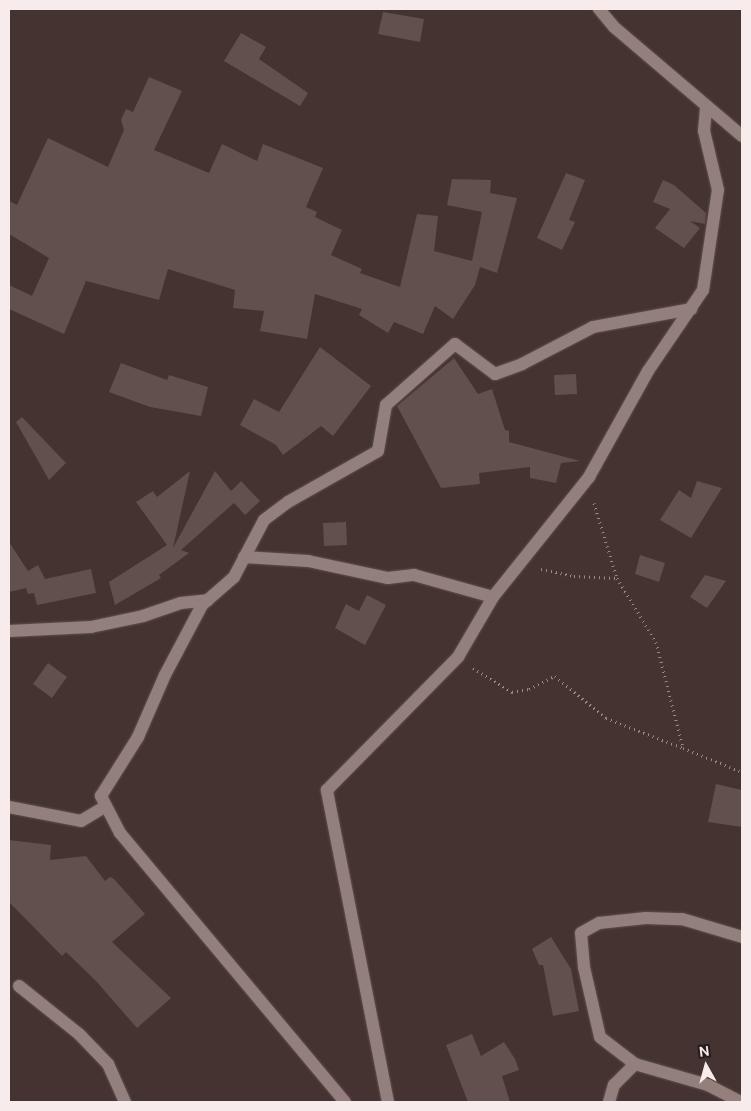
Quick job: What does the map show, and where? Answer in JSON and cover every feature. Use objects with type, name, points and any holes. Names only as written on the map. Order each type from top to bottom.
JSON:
[{"type":"street","points":[[599,9],[614,27],[742,136]]},
{"type":"street","points":[[388,1102],[327,790],[458,657],[493,597],[589,477],[648,371],[703,290],[718,190],[704,131],[706,107]]},
{"type":"street","points":[[345,1102],[120,833],[100,796],[138,737],[165,675],[202,605],[234,577],[244,557],[270,516],[288,502],[378,451],[386,406],[455,344],[495,374],[522,364],[594,327],[691,309]]},
{"type":"street","points":[[244,557],[308,561],[388,578],[414,574],[493,597]]},
{"type":"street","points":[[9,631],[91,627],[143,616],[181,603],[208,600]]},
{"type":"street","points":[[9,807],[81,821],[106,806]]},
{"type":"street","points":[[741,1102],[708,1085],[635,1064],[600,1037],[584,967],[581,934],[599,923],[646,918],[682,919],[742,937]]},
{"type":"street","points":[[19,986],[79,1034],[108,1064],[125,1102]]},
{"type":"street","points":[[609,1102],[614,1085],[635,1064]]},
{"type":"path","points":[[589,477],[597,521],[617,578],[656,642],[683,748]]},
{"type":"path","points":[[521,564],[574,576],[617,578]]},
{"type":"path","points":[[458,657],[485,678],[512,692],[529,689],[555,676],[606,718],[669,740],[683,748],[742,772]]},
{"type":"building","points":[[383,12],[424,19],[420,42],[378,34]]},
{"type":"building","points":[[241,33],[266,47],[259,59],[308,93],[300,106],[224,61]]},
{"type":"building","points":[[149,77],[182,91],[154,150],[209,173],[222,144],[257,161],[263,144],[323,168],[306,207],[317,212],[315,217],[342,230],[331,255],[362,269],[360,273],[400,287],[417,214],[438,216],[434,251],[472,261],[482,212],[447,205],[452,179],[491,180],[490,193],[517,198],[497,273],[480,267],[475,285],[453,319],[435,306],[423,334],[394,322],[388,333],[359,315],[362,309],[315,294],[307,339],[260,331],[264,311],[233,308],[235,290],[168,269],[159,300],[86,281],[64,334],[9,309],[9,285],[32,296],[49,258],[9,234],[9,201],[17,205],[48,138],[108,167],[124,130],[121,120],[126,109],[133,112]]},
{"type":"building","points":[[566,173],[585,180],[569,220],[575,222],[562,250],[537,238]]},
{"type":"building","points":[[663,180],[674,185],[706,213],[705,224],[690,221],[700,228],[684,248],[655,228],[670,209],[653,202]]},
{"type":"building","points":[[320,347],[371,386],[333,436],[321,426],[283,455],[276,445],[240,425],[254,399],[279,412]]},
{"type":"building","points":[[454,358],[478,394],[492,389],[505,430],[509,431],[509,442],[580,461],[561,463],[556,483],[530,478],[530,467],[479,473],[480,484],[441,488],[397,406]]},
{"type":"building","points":[[121,363],[167,380],[169,375],[208,387],[201,416],[150,407],[109,392]]},
{"type":"building","points":[[576,374],[577,394],[555,395],[554,375]]},
{"type":"building","points":[[22,417],[66,463],[49,480],[16,422]]},
{"type":"building","points":[[190,471],[173,548],[215,471],[231,491],[241,481],[260,501],[245,515],[234,503],[181,550],[189,553],[159,575],[161,578],[115,605],[109,582],[167,545],[136,502],[153,491],[157,497]]},
{"type":"building","points":[[697,481],[722,488],[691,538],[660,520],[679,490],[691,498]]},
{"type":"building","points":[[346,522],[347,545],[324,546],[323,523]]},
{"type":"building","points":[[9,542],[28,571],[38,565],[45,579],[91,569],[96,593],[37,605],[34,593],[28,594],[26,588],[9,592]]},
{"type":"building","points":[[640,555],[665,563],[659,582],[635,574]]},
{"type":"building","points":[[705,575],[726,581],[707,608],[690,597]]},
{"type":"building","points":[[367,595],[386,605],[365,645],[335,628],[346,604],[359,611]]},
{"type":"building","points":[[48,663],[67,677],[52,698],[33,684]]},
{"type":"building","points":[[716,784],[742,790],[742,827],[708,822]]},
{"type":"building","points":[[9,840],[51,845],[50,860],[86,856],[105,881],[110,877],[114,879],[145,914],[112,942],[171,998],[137,1028],[96,981],[66,952],[62,956],[9,902]]},
{"type":"building","points":[[551,937],[571,969],[579,1011],[553,1016],[543,965],[539,965],[532,949]]},
{"type":"building","points":[[472,1034],[481,1056],[504,1042],[515,1059],[519,1070],[502,1076],[510,1102],[468,1102],[446,1045]]}]
